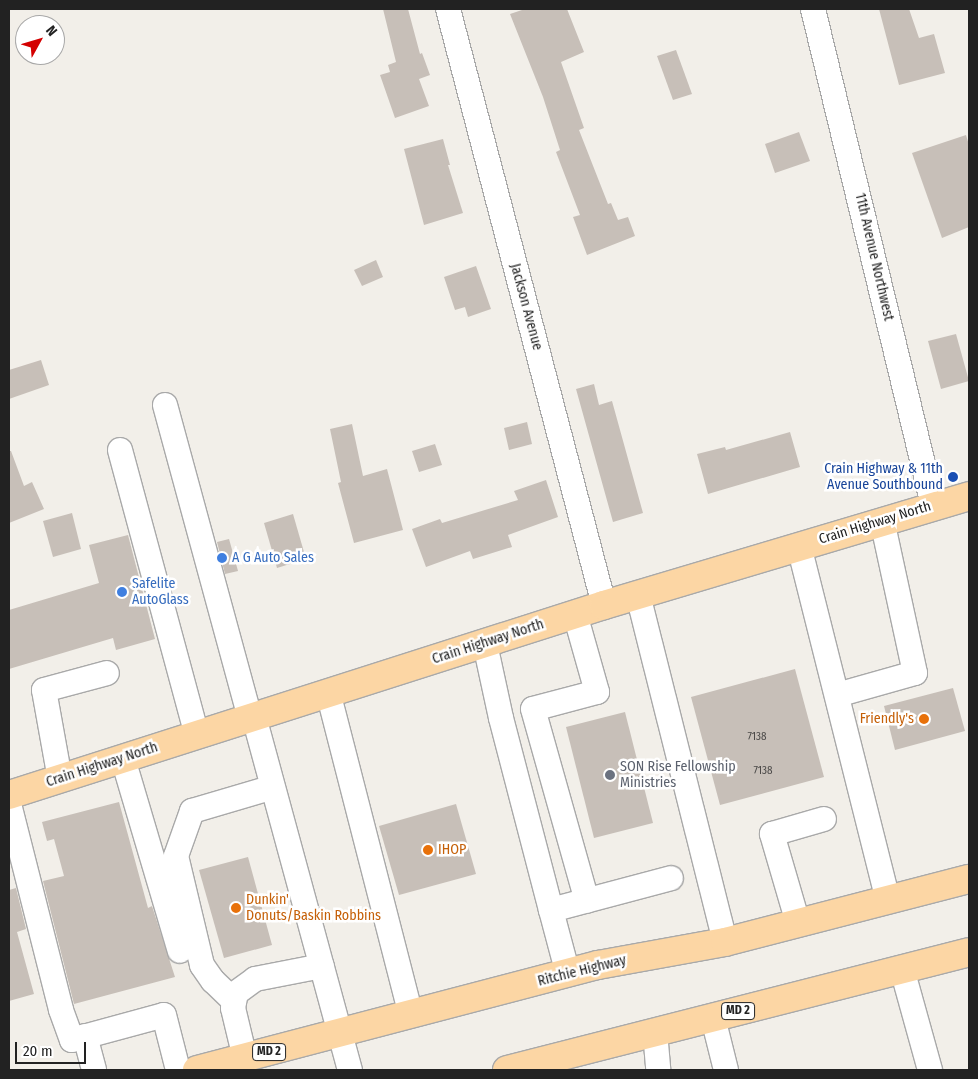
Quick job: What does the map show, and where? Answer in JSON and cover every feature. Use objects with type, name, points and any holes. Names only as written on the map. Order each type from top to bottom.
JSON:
[{"type":"main road","name":"Crain Highway North","points":[[9,795],[575,614],[882,520],[969,496]]},
{"type":"main road","name":"Ritchie Highway","points":[[197,1070],[598,965],[725,942],[969,879]]},
{"type":"main road","name":"MD 2","points":[[507,1070],[561,1064],[655,1032],[969,952]]},
{"type":"street","name":"Jackson Avenue","points":[[448,9],[604,605]]},
{"type":"street","name":"11th Avenue Northwest","points":[[813,9],[933,505]]},
{"type":"street","points":[[165,405],[350,1070]]},
{"type":"street","points":[[120,450],[197,735]]},
{"type":"street","points":[[837,695],[915,673],[882,520]]},
{"type":"street","points":[[799,546],[888,900]]},
{"type":"street","points":[[638,595],[725,942]]},
{"type":"street","points":[[501,718],[597,692],[575,614]]},
{"type":"street","points":[[485,644],[501,718],[568,974]]},
{"type":"street","points":[[60,779],[44,690],[107,673]]},
{"type":"street","points":[[328,692],[411,1015]]},
{"type":"street","points":[[533,709],[587,901]]},
{"type":"street","points":[[123,759],[180,951]]},
{"type":"street","points":[[234,1001],[213,981],[202,965],[176,856],[192,811],[273,788]]},
{"type":"street","points":[[9,804],[61,1010],[72,1040],[164,1015],[178,1070]]},
{"type":"street","points":[[798,923],[772,834],[824,819]]},
{"type":"street","points":[[551,910],[672,878]]},
{"type":"street","points":[[245,1058],[233,1008],[236,992],[255,979],[322,966]]},
{"type":"street","points":[[902,970],[922,1068]]},
{"type":"street","points":[[713,1018],[726,1070]]},
{"type":"street","points":[[655,1032],[658,1070]]},
{"type":"street","points":[[85,1036],[94,1070]]},
{"type":"building","points":[[383,9],[408,9],[420,54],[422,53],[430,75],[419,79],[429,106],[395,118],[380,75],[390,72],[388,65],[396,62]]},
{"type":"building","points":[[525,9],[567,9],[584,52],[561,62],[584,128],[579,130],[608,204],[611,203],[618,220],[628,217],[635,236],[587,255],[573,217],[580,215],[556,152],[560,150],[543,97],[510,14]]},
{"type":"building","points":[[879,9],[909,9],[919,38],[934,34],[945,73],[899,85]]},
{"type":"building","points":[[676,50],[692,94],[673,100],[657,56]]},
{"type":"building","points":[[799,132],[810,161],[775,173],[765,144]]},
{"type":"building","points":[[966,135],[969,145],[969,227],[942,238],[912,153]]},
{"type":"building","points":[[443,139],[450,165],[448,165],[463,213],[424,225],[404,149]]},
{"type":"building","points":[[376,260],[383,277],[362,286],[354,270]]},
{"type":"building","points":[[476,266],[491,309],[468,317],[465,307],[455,310],[444,277]]},
{"type":"building","points":[[956,334],[969,381],[941,389],[928,341]]},
{"type":"building","points":[[41,360],[49,385],[9,399],[9,370]]},
{"type":"building","points":[[594,384],[599,405],[612,401],[643,513],[613,522],[576,389]]},
{"type":"building","points":[[527,422],[532,444],[509,450],[504,428]]},
{"type":"building","points":[[352,424],[363,476],[387,469],[403,530],[354,543],[338,483],[341,482],[330,429]]},
{"type":"building","points":[[790,432],[800,467],[708,494],[697,454],[725,447],[726,450]]},
{"type":"building","points":[[435,444],[442,465],[419,472],[412,451]]},
{"type":"building","points":[[9,451],[11,451],[24,486],[32,482],[44,509],[9,523]]},
{"type":"building","points":[[546,480],[558,517],[508,535],[512,547],[473,559],[470,551],[426,567],[412,529],[440,519],[442,523],[518,500],[514,491]]},
{"type":"building","points":[[72,513],[81,549],[53,557],[43,521]]},
{"type":"building","points":[[293,514],[306,559],[277,568],[264,523]]},
{"type":"building","points":[[128,535],[155,639],[116,650],[113,638],[9,669],[9,610],[99,583],[89,545]]},
{"type":"building","points":[[229,539],[238,571],[225,574],[217,542]]},
{"type":"building","points":[[795,669],[824,777],[720,805],[691,697]]},
{"type":"building","name":"Friendly's","points":[[953,688],[965,731],[895,750],[884,706]]},
{"type":"building","name":"SON Rise Fellowship Ministries","points":[[625,712],[653,823],[594,838],[566,727]]},
{"type":"building","points":[[119,802],[148,908],[152,906],[175,977],[74,1004],[43,881],[64,876],[54,839],[47,841],[42,822]]},
{"type":"building","name":"IHOP","points":[[456,804],[476,874],[399,895],[379,826]]},
{"type":"building","name":"Dunkin' Donuts/Baskin Robbins","points":[[248,857],[272,945],[224,958],[199,870]]},
{"type":"building","points":[[16,888],[26,929],[17,932],[34,994],[9,1001],[9,890]]},
{"type":"place","name":"Crain Highway & 11th Avenue Southbound","points":[[953,477]]},
{"type":"place","name":"A G Auto Sales","points":[[222,558]]},
{"type":"place","name":"Safelite AutoGlass","points":[[122,592]]},
{"type":"place","name":"Friendly's","points":[[924,719]]},
{"type":"place","name":"SON Rise Fellowship Ministries","points":[[610,775]]},
{"type":"place","name":"IHOP","points":[[428,850]]},
{"type":"place","name":"Dunkin' Donuts/Baskin Robbins","points":[[236,908]]}]
